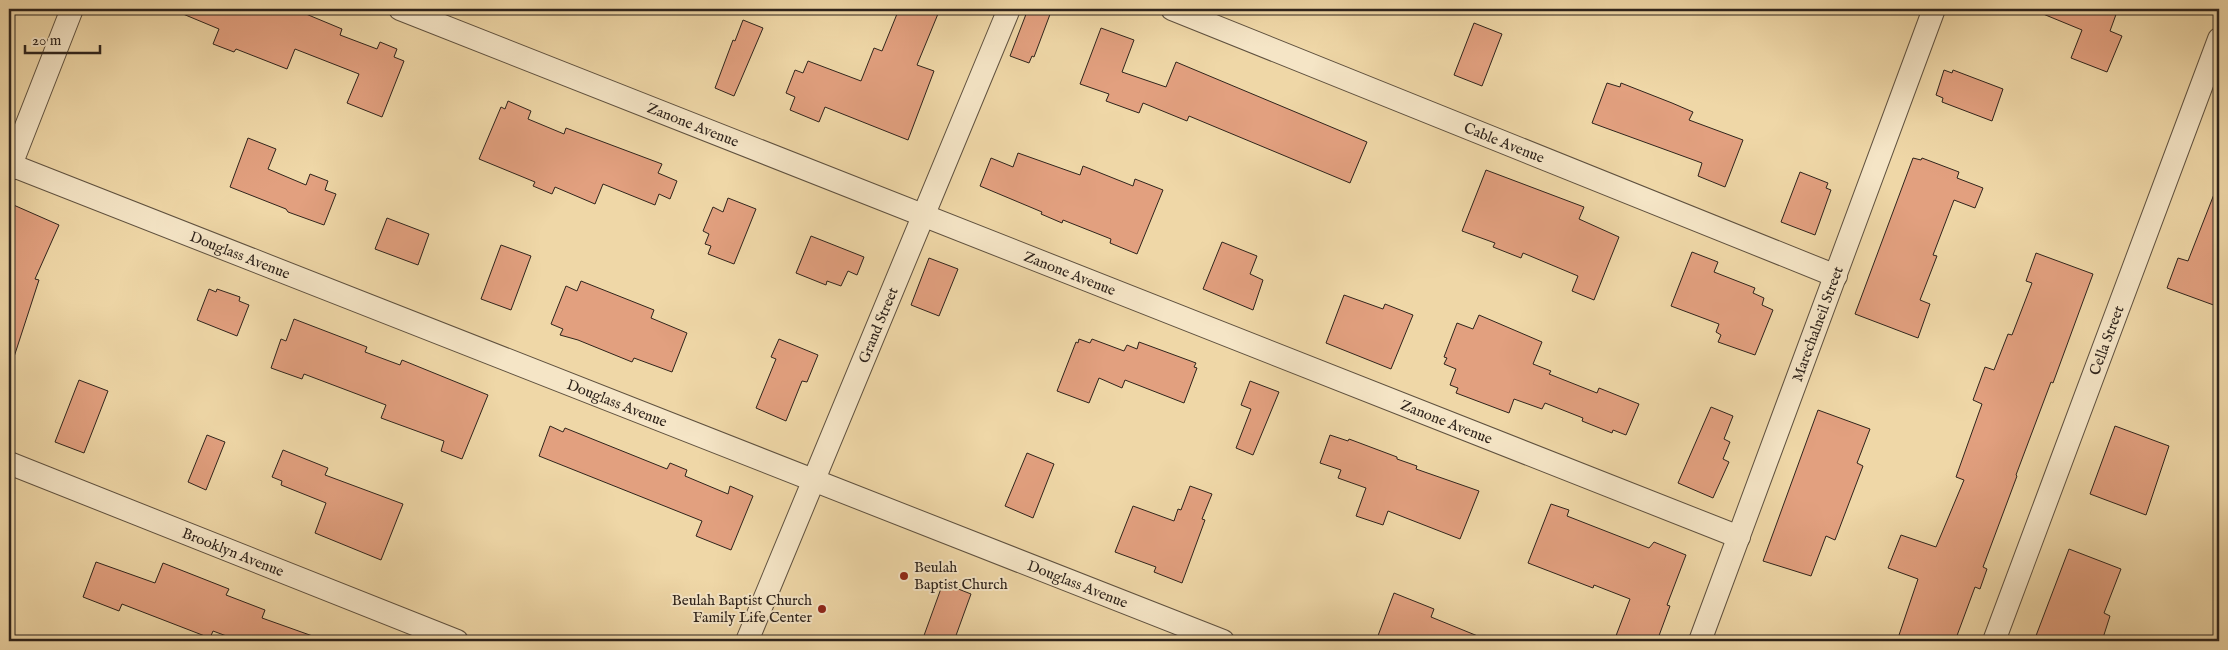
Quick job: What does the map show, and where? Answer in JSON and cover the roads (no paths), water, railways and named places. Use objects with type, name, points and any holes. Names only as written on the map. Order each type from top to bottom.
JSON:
[{"type":"street","points":[[10,168],[72,9]]},
{"type":"street","name":"Zanone Avenue","points":[[400,9],[1739,537]]},
{"type":"street","name":"Grand Street","points":[[747,641],[1009,9]]},
{"type":"street","name":"Cable Avenue","points":[[1172,9],[1836,276]]},
{"type":"street","name":"Marechalneil Street","points":[[1700,641],[1934,9]]},
{"type":"street","name":"Cella Street","points":[[1994,641],[2219,39]]},
{"type":"street","name":"Douglass Avenue","points":[[10,168],[814,479],[1223,641]]},
{"type":"street","name":"Brooklyn Avenue","points":[[9,463],[457,641]]},
{"type":"place","name":"Beulah Baptist Church","points":[[904,576]]},
{"type":"place","name":"Beulah Baptist Church Family Life Center","points":[[822,609]]}]
